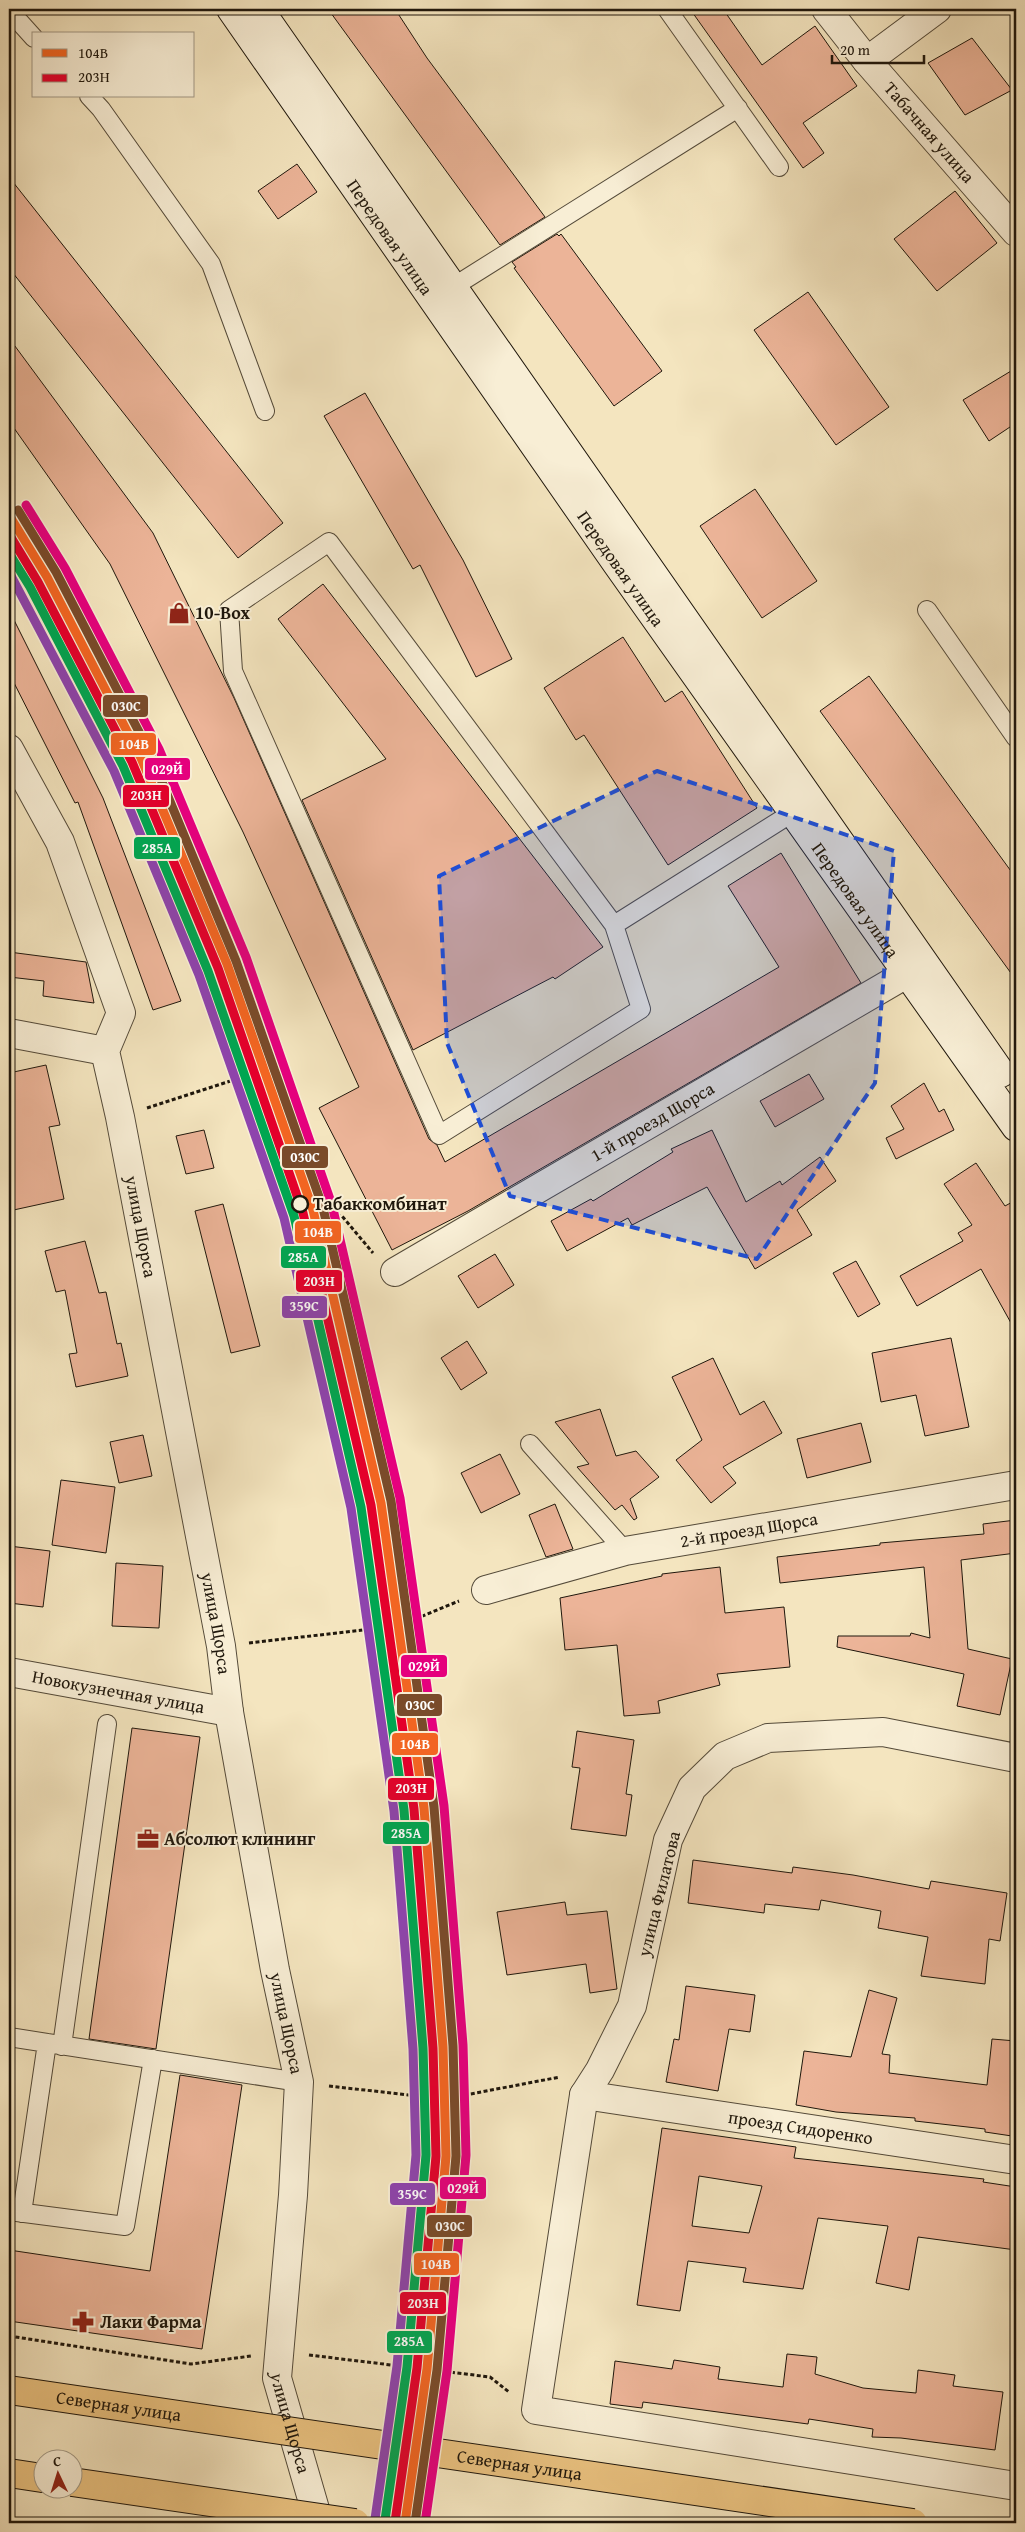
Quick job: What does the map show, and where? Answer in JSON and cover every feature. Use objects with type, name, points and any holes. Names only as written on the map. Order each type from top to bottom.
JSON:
[{"type":"main road","name":"Северная улица","points":[[9,2390],[913,2523]]},
{"type":"main road","points":[[9,2473],[32,2476]]},
{"type":"main road","points":[[82,2483],[355,2523]]},
{"type":"street","name":"Передовая улица","points":[[231,9],[792,813],[1016,1126]]},
{"type":"street","name":"Передовая улица","points":[[258,9],[1016,1094]]},
{"type":"street","name":"Табачная улица","points":[[826,9],[867,61],[1016,232]]},
{"type":"street","points":[[867,61],[937,9]]},
{"type":"street","points":[[9,749],[60,842],[121,1013],[105,1051],[9,1033]]},
{"type":"street","name":"1-й проезд Щорса","points":[[395,1272],[908,973]]},
{"type":"street","name":"улица Щорса","points":[[105,1051],[120,1117],[221,1646],[229,1712],[275,1970],[299,2082],[293,2195],[277,2378],[319,2523]]},
{"type":"street","name":"2-й проезд Щорса","points":[[486,1590],[625,1551],[1016,1485]]},
{"type":"street","name":"Новокузнечная улица","points":[[9,1672],[229,1712]]},
{"type":"street","name":"улица Филатова","points":[[584,2095],[600,2070],[632,2006],[668,1840],[692,1788],[725,1756],[768,1738],[883,1732],[1016,1758]]},
{"type":"street","points":[[584,2095],[536,2410],[1016,2486]]},
{"type":"street","name":"проезд Сидоренко","points":[[584,2095],[1016,2160]]},
{"type":"lane","points":[[668,9],[779,167]]},
{"type":"lane","points":[[9,17],[16,18],[32,36]]},
{"type":"lane","points":[[91,98],[211,264],[265,411]]},
{"type":"lane","points":[[453,287],[738,108]]},
{"type":"lane","points":[[329,542],[614,925],[641,1009],[439,1135],[233,670],[230,610],[329,542]]},
{"type":"lane","points":[[927,610],[1016,738]]},
{"type":"lane","points":[[614,925],[792,813]]},
{"type":"lane","points":[[530,1444],[625,1551]]},
{"type":"lane","points":[[107,1724],[54,2044],[15,2212],[124,2226],[153,2059]]},
{"type":"lane","points":[[9,2038],[299,2082]]},
{"type":"path","points":[[120,1117],[249,1075]]},
{"type":"path","points":[[292,1216],[312,1210],[342,1216],[368,1249],[395,1272]]},
{"type":"path","points":[[221,1646],[398,1626],[486,1590]]},
{"type":"path","points":[[299,2082],[444,2099],[600,2070]]},
{"type":"highlighted area","points":[[657,771],[894,851],[875,1083],[757,1259],[510,1196],[447,1043],[439,876]]},
{"type":"building","points":[[328,9],[395,9],[427,58],[545,217],[500,245]]},
{"type":"building","points":[[690,9],[723,9],[762,65],[815,26],[857,86],[803,123],[824,153],[803,168]]},
{"type":"building","points":[[972,38],[1012,90],[965,115],[928,63]]},
{"type":"building","points":[[297,164],[317,192],[278,219],[258,191]]},
{"type":"building","points":[[9,177],[283,523],[238,558],[9,268]]},
{"type":"building","points":[[955,191],[997,243],[937,291],[894,239]]},
{"type":"building","points":[[557,234],[559,236],[561,234],[662,371],[614,406],[514,268],[516,267],[512,262]]},
{"type":"building","points":[[808,292],[889,407],[836,445],[754,330]]},
{"type":"building","points":[[9,338],[153,533],[234,698],[429,1139],[437,1145],[445,1162],[779,967],[728,886],[781,853],[861,983],[468,1211],[392,1250],[319,1108],[359,1087],[243,832],[110,564],[9,421]]},
{"type":"building","points":[[1016,368],[1016,423],[989,441],[963,400]]},
{"type":"building","points":[[365,393],[463,560],[512,659],[476,677],[420,565],[413,569],[324,416]]},
{"type":"building","points":[[755,489],[817,581],[762,618],[700,526]]},
{"type":"building","points":[[323,584],[603,947],[555,979],[553,977],[413,1050],[302,800],[386,759],[278,619]]},
{"type":"building","points":[[9,610],[103,798],[181,1001],[153,1010],[78,802],[75,803],[9,673]]},
{"type":"building","points":[[623,637],[665,702],[682,691],[757,808],[668,865],[584,735],[576,740],[544,688]]},
{"type":"building","points":[[869,676],[1016,878],[1016,980],[820,711]]},
{"type":"building","points":[[9,952],[86,962],[94,1003],[43,996],[44,981],[9,977]]},
{"type":"building","points":[[46,1065],[60,1125],[49,1127],[64,1199],[9,1211],[9,1073]]},
{"type":"building","points":[[809,1074],[824,1099],[775,1127],[760,1101]]},
{"type":"building","points":[[924,1083],[939,1112],[944,1109],[954,1130],[896,1159],[886,1138],[904,1129],[891,1106]]},
{"type":"building","points":[[204,1130],[214,1168],[186,1174],[176,1136]]},
{"type":"building","points":[[712,1130],[746,1202],[780,1181],[782,1185],[820,1157],[836,1181],[797,1210],[812,1235],[755,1269],[707,1187],[632,1225],[628,1218],[567,1251],[551,1221],[591,1199],[593,1201],[673,1152],[671,1149]]},
{"type":"building","points":[[976,1163],[1005,1206],[1016,1200],[1016,1332],[981,1269],[917,1306],[900,1276],[963,1241],[958,1233],[972,1225],[944,1184]]},
{"type":"building","points":[[223,1204],[260,1346],[231,1353],[195,1211]]},
{"type":"building","points":[[85,1241],[99,1293],[106,1292],[117,1344],[121,1343],[128,1376],[76,1387],[69,1354],[77,1353],[65,1290],[56,1292],[45,1251]]},
{"type":"building","points":[[495,1254],[514,1285],[478,1308],[458,1276]]},
{"type":"building","points":[[856,1261],[880,1304],[858,1317],[833,1273]]},
{"type":"building","points":[[951,1338],[969,1427],[925,1436],[916,1395],[881,1402],[872,1353]]},
{"type":"building","points":[[467,1341],[487,1373],[461,1390],[441,1358]]},
{"type":"building","points":[[713,1358],[740,1415],[764,1401],[782,1433],[723,1467],[736,1483],[711,1503],[676,1460],[702,1440],[672,1377]]},
{"type":"building","points":[[600,1409],[616,1456],[636,1451],[659,1477],[630,1499],[637,1518],[634,1520],[622,1505],[615,1510],[577,1467],[589,1464],[555,1422]]},
{"type":"building","points":[[861,1423],[871,1462],[807,1478],[797,1439]]},
{"type":"building","points":[[143,1435],[152,1476],[119,1483],[110,1442]]},
{"type":"building","points":[[500,1454],[520,1494],[481,1513],[461,1473]]},
{"type":"building","points":[[61,1480],[115,1487],[106,1553],[52,1545]]},
{"type":"building","points":[[555,1504],[573,1549],[546,1557],[529,1515]]},
{"type":"building","points":[[1016,1520],[1016,1553],[961,1560],[968,1649],[1012,1659],[1000,1715],[957,1706],[964,1674],[837,1647],[838,1636],[910,1636],[911,1633],[930,1638],[924,1567],[780,1583],[777,1557],[880,1545],[880,1543],[984,1534],[983,1524]]},
{"type":"building","points":[[9,1546],[50,1551],[43,1607],[9,1603]]},
{"type":"building","points":[[116,1563],[163,1566],[159,1628],[112,1626]]},
{"type":"building","points":[[720,1567],[725,1613],[784,1607],[790,1667],[717,1674],[720,1685],[658,1701],[660,1713],[624,1716],[617,1645],[565,1650],[560,1598],[662,1576],[662,1574]]},
{"type":"building","points":[[132,1728],[200,1737],[156,2049],[89,2039]]},
{"type":"building","points":[[577,1731],[634,1740],[626,1794],[632,1795],[626,1836],[571,1829],[580,1768],[572,1767]]},
{"type":"building","points":[[693,1860],[792,1873],[793,1867],[853,1875],[929,1889],[931,1881],[1007,1893],[1000,1941],[989,1939],[985,1984],[921,1976],[928,1937],[878,1928],[881,1911],[821,1900],[819,1910],[765,1904],[764,1913],[688,1903]]},
{"type":"building","points":[[565,1902],[567,1915],[607,1911],[617,1989],[590,1993],[586,1964],[507,1975],[497,1912]]},
{"type":"building","points":[[686,1986],[755,1995],[750,2032],[729,2029],[718,2091],[666,2082],[674,2039],[679,2040]]},
{"type":"building","points":[[869,1990],[897,1998],[882,2054],[890,2055],[889,2073],[987,2085],[992,2039],[1016,2041],[1013,2100],[1016,2100],[1012,2136],[985,2132],[985,2129],[915,2121],[915,2118],[836,2112],[796,2105],[804,2051],[851,2057]]},
{"type":"building","points":[[180,2075],[242,2085],[202,2349],[9,2321],[9,2250],[150,2271]]},
{"type":"building","points":[[662,2128],[796,2147],[794,2158],[984,2179],[983,2182],[1016,2187],[1016,2250],[918,2237],[909,2290],[876,2283],[888,2226],[818,2218],[803,2289],[743,2282],[746,2268],[688,2261],[680,2311],[637,2305]],"holes":[[[699,2176],[762,2186],[749,2233],[692,2226]]]},
{"type":"building","points":[[787,2354],[817,2357],[815,2374],[863,2388],[916,2393],[918,2370],[955,2375],[953,2386],[1003,2392],[995,2450],[901,2438],[872,2437],[873,2429],[809,2419],[808,2424],[643,2402],[642,2408],[610,2404],[615,2361],[672,2369],[674,2360],[720,2367],[718,2379],[783,2387]]},
{"type":"transit line","name":"029Й","points":[[26,505],[65,568],[159,749],[246,957],[332,1205],[400,1498],[444,1806],[463,2045],[466,2155],[447,2371],[425,2523]]},
{"type":"transit line","name":"030C","points":[[18,510],[56,572],[150,753],[236,961],[323,1208],[391,1501],[434,1807],[453,2046],[456,2156],[437,2370],[415,2523]]},
{"type":"transit line","name":"104В","points":[[9,515],[47,577],[141,758],[227,964],[313,1210],[381,1503],[424,1808],[443,2047],[446,2156],[427,2369],[405,2523]]},
{"type":"transit line","name":"203Н","points":[[9,534],[38,582],[132,762],[218,968],[303,1213],[371,1505],[414,1809],[433,2048],[436,2156],[417,2368],[395,2522]]},
{"type":"transit line","name":"285А","points":[[9,553],[30,587],[123,766],[208,971],[294,1216],[361,1507],[404,1810],[423,2048],[426,2155],[407,2367],[385,2520]]},
{"type":"transit line","name":"359С","points":[[9,572],[114,771],[199,975],[284,1218],[351,1508],[394,1811],[413,2049],[416,2155],[397,2366],[375,2519]]},
{"type":"place","name":"10-Box","points":[[179,613]]},
{"type":"place","name":"Табаккомбинат","points":[[300,1204]]},
{"type":"place","name":"Абсолют клининг","points":[[148,1839]]},
{"type":"place","name":"Лаки Фарма","points":[[83,2322]]}]
